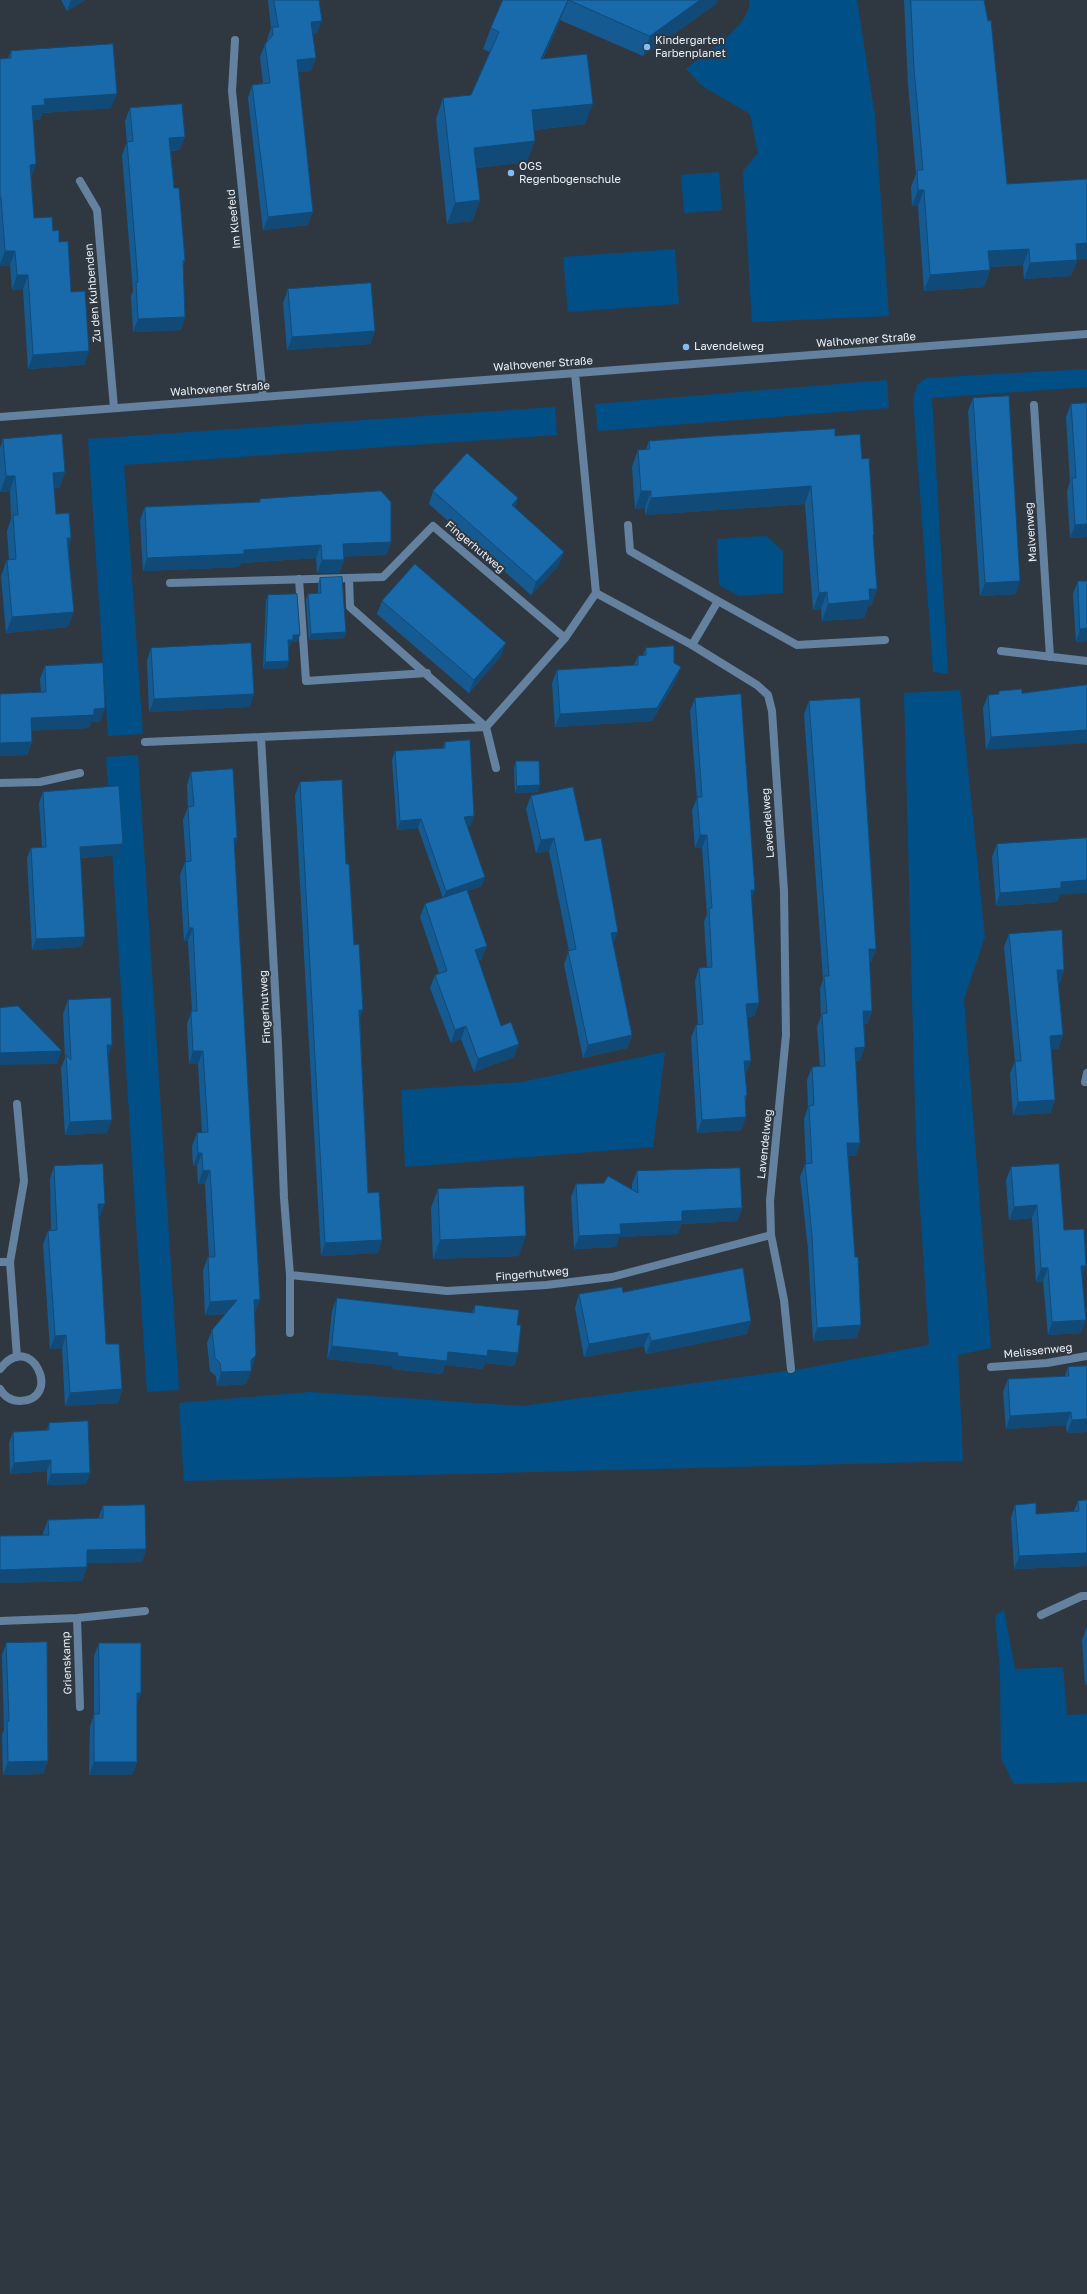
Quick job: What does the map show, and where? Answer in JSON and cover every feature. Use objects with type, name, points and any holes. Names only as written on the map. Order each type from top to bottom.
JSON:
[{"type":"street","name":"Im Kleefeld","points":[[235,40],[232,91],[263,396]]},
{"type":"street","name":"Zu den Kuhbenden","points":[[80,181],[97,210],[114,408]]},
{"type":"street","name":"Walhovener Straße","points":[[0,417],[1087,334]]},
{"type":"street","points":[[145,742],[486,727],[565,638],[596,593],[575,372]]},
{"type":"street","name":"Malvenweg","points":[[1034,405],[1050,657]]},
{"type":"street","points":[[628,525],[630,551],[718,602],[797,645],[885,640]]},
{"type":"street","name":"Fingerhutweg","points":[[170,583],[383,577],[433,526],[565,638]]},
{"type":"street","points":[[349,578],[350,607],[427,673],[486,727],[496,768]]},
{"type":"street","points":[[299,579],[306,681],[427,673]]},
{"type":"street","name":"Lavendelweg","points":[[596,593],[692,645],[757,685],[768,695],[772,711],[784,891],[786,1035],[770,1201],[771,1235],[784,1300],[791,1369]]},
{"type":"street","points":[[692,645],[718,602]]},
{"type":"street","points":[[1001,651],[1087,661]]},
{"type":"street","name":"Fingerhutweg","points":[[261,737],[278,1043],[284,1198],[290,1275],[290,1333]]},
{"type":"street","points":[[0,783],[40,782],[80,774]]},
{"type":"street","points":[[17,1104],[24,1181],[10,1262],[17,1357]]},
{"type":"street","name":"Fingerhutweg","points":[[290,1275],[447,1291],[546,1285],[612,1277],[771,1235]]},
{"type":"street","points":[[0,1262],[10,1262]]},
{"type":"street","name":"Melissenweg","points":[[991,1367],[1047,1363],[1087,1356]]},
{"type":"street","points":[[0,1369],[4,1363],[17,1357],[25,1358],[37,1365],[42,1379],[38,1392],[25,1400],[18,1401],[5,1395],[0,1389]]},
{"type":"street","points":[[1041,1615],[1087,1596]]},
{"type":"street","name":"Grienskamp","points":[[0,1620],[77,1618],[145,1611]]},
{"type":"street","name":"Grienskamp","points":[[77,1618],[80,1707]]},
{"type":"shaded area","points":[[749,0],[857,0],[875,116],[889,316],[752,322],[743,171],[758,153],[750,114],[702,86],[686,69],[736,29],[748,10]]},
{"type":"shaded area","points":[[719,172],[722,210],[684,213],[681,175]]},
{"type":"shaded area","points":[[675,249],[679,304],[568,312],[563,257]]},
{"type":"shaded area","points":[[1087,369],[1087,387],[932,398],[948,674],[933,672],[913,397],[918,384],[926,378]]},
{"type":"shaded area","points":[[887,380],[889,408],[598,431],[595,404]]},
{"type":"shaded area","points":[[555,407],[557,435],[124,465],[143,734],[108,736],[88,439]]},
{"type":"shaded area","points":[[766,536],[783,551],[783,593],[739,596],[719,585],[717,539]]},
{"type":"shaded area","points":[[960,690],[985,937],[964,999],[991,1348],[958,1355],[963,1461],[184,1481],[179,1403],[310,1392],[522,1406],[802,1369],[929,1345],[916,1145],[904,693]]},
{"type":"shaded area","points":[[138,755],[179,1390],[147,1392],[106,757]]},
{"type":"shaded area","points":[[665,1052],[653,1147],[405,1167],[401,1090],[522,1082]]},
{"type":"shaded area","points":[[1004,1610],[1015,1669],[1063,1667],[1067,1715],[1087,1714],[1087,1782],[1014,1784],[1001,1758],[1000,1670],[995,1616]]},
{"type":"building","points":[[274,0],[319,0],[322,21],[311,22],[316,58],[297,60],[313,212],[268,217],[252,85],[270,83],[265,44],[273,35],[272,27],[278,27]]},
{"type":"building","points":[[503,0],[568,0],[541,59],[587,54],[593,104],[532,110],[535,141],[474,148],[480,200],[455,203],[443,98],[471,95],[499,32],[491,28]]},
{"type":"building","points":[[569,0],[700,0],[650,36]]},
{"type":"building","points":[[911,0],[984,0],[988,21],[991,20],[1007,184],[1087,179],[1087,243],[1076,244],[1077,260],[1030,263],[1029,249],[988,251],[990,270],[930,275],[924,190],[918,190],[917,170],[923,170],[914,68]]},
{"type":"building","points":[[113,44],[117,94],[44,99],[45,105],[32,106],[36,164],[30,165],[34,218],[52,217],[53,231],[59,230],[59,242],[68,241],[71,292],[85,291],[89,351],[33,355],[28,275],[17,275],[15,251],[5,251],[0,197],[0,59],[11,58],[11,51]]},
{"type":"building","points":[[182,104],[185,137],[169,138],[174,188],[179,188],[185,260],[183,261],[185,317],[138,319],[136,282],[138,282],[127,142],[133,141],[130,108]]},
{"type":"building","points":[[371,283],[375,331],[292,337],[288,289]]},
{"type":"building","points":[[1009,396],[1020,581],[985,583],[973,398]]},
{"type":"building","points":[[1087,403],[1087,524],[1075,525],[1072,478],[1076,478],[1071,404]]},
{"type":"building","points":[[835,429],[835,436],[860,434],[862,459],[869,458],[877,589],[869,589],[870,600],[828,604],[827,592],[819,593],[811,486],[651,498],[651,491],[641,491],[638,450],[650,449],[649,441]]},
{"type":"building","points":[[62,434],[65,472],[53,473],[56,514],[69,513],[71,538],[67,538],[74,612],[12,617],[7,560],[16,559],[13,515],[18,515],[15,476],[6,476],[3,439]]},
{"type":"building","points":[[467,453],[518,498],[512,505],[564,552],[536,582],[433,491]]},
{"type":"building","points":[[381,491],[391,502],[391,542],[343,544],[344,560],[322,560],[321,545],[244,550],[244,554],[147,558],[145,507],[260,502],[260,499]]},
{"type":"building","points":[[415,564],[506,643],[474,680],[382,601]]},
{"type":"building","points":[[342,577],[346,632],[311,634],[308,594],[321,593],[320,578]]},
{"type":"building","points":[[1078,581],[1087,581],[1087,628],[1080,629]]},
{"type":"building","points":[[297,594],[300,635],[293,635],[293,640],[288,640],[289,661],[265,662],[268,595]]},
{"type":"building","points":[[251,643],[254,694],[154,699],[151,648]]},
{"type":"building","points":[[674,646],[674,663],[681,667],[657,708],[560,714],[557,670],[638,665],[638,656],[646,655],[646,648]]},
{"type":"building","points":[[103,663],[105,708],[94,709],[94,715],[31,718],[32,742],[0,743],[0,694],[46,692],[45,666]]},
{"type":"building","points":[[1087,685],[1087,730],[991,737],[988,695],[999,694],[999,691],[1022,689],[1022,693]]},
{"type":"building","points":[[741,694],[755,890],[751,890],[759,1003],[746,1004],[751,1061],[744,1061],[747,1095],[745,1096],[746,1117],[702,1120],[696,1025],[703,1024],[699,968],[712,967],[709,908],[712,908],[707,835],[700,835],[697,797],[702,797],[695,698]]},
{"type":"building","points":[[860,698],[876,949],[869,949],[872,1011],[863,1011],[865,1047],[855,1048],[860,1143],[847,1143],[855,1257],[858,1257],[861,1325],[817,1328],[812,1236],[805,1164],[812,1163],[809,1106],[814,1105],[812,1067],[825,1066],[822,1014],[827,1013],[824,976],[829,976],[809,701]]},
{"type":"building","points":[[470,740],[474,816],[464,817],[485,877],[446,891],[421,819],[400,821],[395,751],[445,748],[445,742]]},
{"type":"building","points":[[516,761],[539,761],[540,785],[517,786]]},
{"type":"building","points":[[233,769],[237,838],[234,838],[260,1299],[254,1300],[256,1355],[251,1360],[251,1371],[221,1372],[220,1363],[215,1358],[212,1330],[237,1300],[210,1302],[208,1257],[215,1257],[210,1170],[203,1171],[202,1153],[198,1153],[197,1133],[208,1132],[203,1051],[193,1051],[191,1011],[197,1011],[193,928],[189,928],[185,862],[191,861],[188,807],[194,806],[191,772]]},
{"type":"building","points":[[342,780],[346,864],[349,864],[354,945],[359,944],[363,1010],[359,1010],[368,1193],[379,1192],[382,1240],[325,1243],[300,782]]},
{"type":"building","points":[[119,786],[123,844],[80,847],[85,937],[36,939],[31,848],[46,847],[43,792]]},
{"type":"building","points":[[573,787],[585,841],[601,838],[618,932],[611,933],[632,1035],[588,1045],[568,951],[576,949],[554,838],[541,840],[531,796]]},
{"type":"building","points":[[1087,838],[1087,880],[1061,882],[1061,888],[1000,893],[997,844]]},
{"type":"building","points":[[467,890],[487,946],[475,950],[501,1026],[511,1022],[519,1044],[478,1059],[466,1026],[455,1030],[435,975],[447,971],[425,904]]},
{"type":"building","points":[[1062,930],[1064,970],[1057,970],[1063,1035],[1050,1036],[1055,1100],[1018,1102],[1015,1061],[1021,1061],[1009,934]]},
{"type":"building","points":[[111,998],[112,1045],[107,1045],[112,1120],[70,1122],[66,1055],[71,1060],[68,1000]]},
{"type":"building","points":[[18,1006],[62,1051],[0,1053],[0,1008]]},
{"type":"building","points":[[103,1164],[105,1204],[98,1204],[106,1344],[119,1344],[122,1389],[70,1393],[66,1335],[55,1336],[48,1231],[57,1230],[54,1166]]},
{"type":"building","points":[[1059,1164],[1064,1230],[1084,1229],[1086,1266],[1081,1266],[1086,1320],[1052,1322],[1048,1268],[1041,1268],[1037,1205],[1014,1207],[1011,1167]]},
{"type":"building","points":[[740,1168],[742,1208],[682,1211],[682,1221],[620,1224],[621,1234],[579,1236],[576,1184],[604,1183],[608,1176],[638,1193],[637,1171]]},
{"type":"building","points":[[524,1186],[526,1236],[440,1240],[438,1189]]},
{"type":"building","points":[[743,1268],[751,1321],[651,1341],[649,1333],[589,1344],[579,1294],[622,1287],[623,1292]]},
{"type":"building","points":[[337,1298],[474,1313],[475,1305],[519,1310],[517,1325],[521,1325],[518,1353],[488,1350],[487,1356],[448,1352],[447,1361],[397,1356],[398,1353],[332,1346]]},
{"type":"building","points":[[1087,1366],[1087,1419],[1072,1420],[1071,1412],[1010,1416],[1008,1379],[1069,1376],[1068,1367]]},
{"type":"building","points":[[88,1421],[90,1473],[51,1474],[51,1460],[14,1463],[13,1432],[49,1430],[49,1423]]},
{"type":"building","points":[[1087,1500],[1087,1553],[1019,1556],[1015,1505],[1036,1503],[1036,1514],[1079,1511],[1078,1501]]},
{"type":"building","points":[[145,1505],[146,1549],[87,1550],[87,1567],[0,1570],[0,1536],[49,1535],[48,1520],[103,1518],[103,1506]]},
{"type":"building","points":[[47,1642],[48,1761],[8,1762],[7,1721],[9,1721],[6,1643]]},
{"type":"building","points":[[99,1643],[141,1643],[141,1693],[137,1693],[137,1762],[94,1762],[94,1714],[99,1714]]},
{"type":"place","name":"Kindergarten Farbenplanet","points":[[647,47]]},
{"type":"place","name":"OGS Regenbogenschule","points":[[511,173]]},
{"type":"place","name":"Lavendelweg","points":[[686,347]]}]
